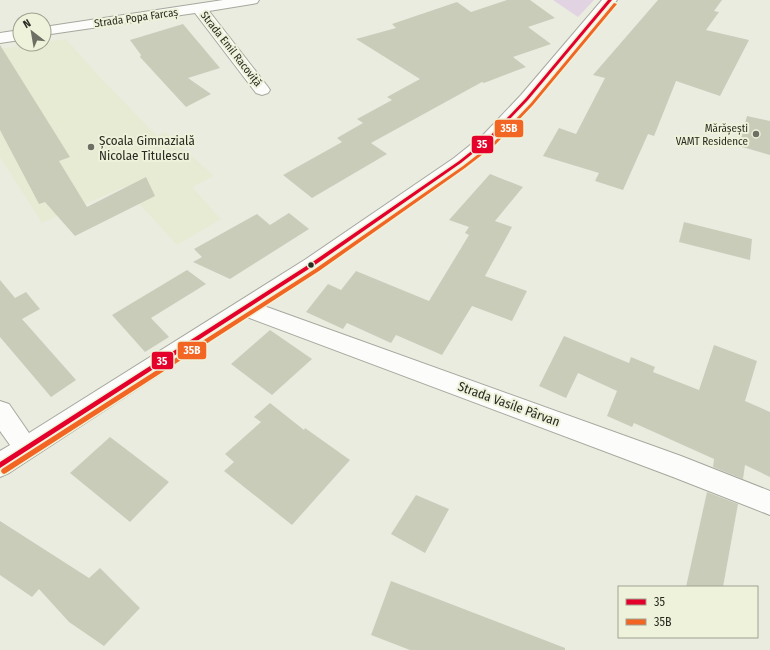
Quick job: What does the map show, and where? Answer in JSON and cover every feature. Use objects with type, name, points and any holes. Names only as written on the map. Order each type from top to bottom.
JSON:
[{"type":"street","name":"Strada Popa Farcaș","points":[[52,30],[199,8],[216,3],[252,0]]},
{"type":"street","points":[[0,465],[246,308],[326,255],[460,162],[490,138],[527,99],[610,0]]},
{"type":"street","name":"Strada Emil Racoviță","points":[[199,8],[262,90]]},
{"type":"street","points":[[0,38],[12,36]]},
{"type":"street","name":"Strada Vasile Pârvan","points":[[246,308],[673,465],[770,503]]},
{"type":"street","points":[[0,411],[26,448]]},
{"type":"shaded area","points":[[553,0],[594,0],[578,17]]},
{"type":"shaded area","name":"Școala Gimnazială Nicolae Titulescu","points":[[66,39],[98,75],[157,136],[165,132],[214,176],[192,187],[221,219],[177,245],[124,187],[42,223],[0,157],[0,49],[12,47],[12,52],[52,52],[52,41]]},
{"type":"building","points":[[507,0],[530,0],[555,18],[528,27],[551,44],[513,57],[526,67],[484,83],[482,82],[371,143],[387,154],[312,198],[283,175],[342,142],[337,138],[363,123],[357,119],[392,100],[387,97],[420,79],[356,39],[396,28],[392,24],[457,2],[471,12]]},
{"type":"building","points":[[658,0],[722,0],[714,11],[719,12],[706,30],[749,40],[720,96],[676,81],[654,136],[648,134],[623,190],[595,181],[599,173],[543,156],[559,128],[576,134],[605,78],[593,75]]},
{"type":"building","points":[[183,24],[220,68],[188,78],[211,94],[186,107],[140,57],[141,55],[130,40]]},
{"type":"building","points":[[0,45],[70,157],[59,161],[87,207],[146,177],[155,196],[75,236],[45,202],[39,204],[0,130]]},
{"type":"building","name":"Mărășești VAMT Residence","points":[[747,116],[770,121],[770,155],[739,146]]},
{"type":"building","points":[[490,174],[523,187],[495,221],[512,227],[485,276],[527,291],[512,321],[472,306],[442,355],[396,335],[391,343],[347,323],[343,329],[306,312],[328,284],[341,290],[356,271],[429,301],[469,235],[465,233],[469,227],[449,220]]},
{"type":"building","points":[[289,213],[309,229],[230,279],[193,262],[202,257],[194,249],[257,214],[270,225]]},
{"type":"building","points":[[684,222],[752,239],[750,260],[679,242]]},
{"type":"building","points":[[187,270],[206,284],[151,318],[169,337],[145,352],[112,315]]},
{"type":"building","points":[[0,280],[15,298],[26,292],[40,309],[22,319],[76,380],[51,397],[0,337]]},
{"type":"building","points":[[270,330],[312,359],[272,395],[231,364]]},
{"type":"building","points":[[564,336],[629,363],[631,357],[655,367],[653,372],[699,390],[714,345],[757,361],[745,401],[770,412],[770,477],[745,465],[743,479],[713,467],[714,459],[634,423],[632,427],[607,416],[617,391],[578,373],[566,398],[539,386]]},
{"type":"building","points":[[270,403],[304,430],[305,428],[350,460],[292,525],[224,471],[234,462],[225,454],[261,422],[254,417]]},
{"type":"building","points":[[110,437],[169,482],[130,522],[70,473]]},
{"type":"building","points":[[707,492],[738,504],[723,586],[686,586]]},
{"type":"building","points":[[416,495],[449,509],[425,553],[391,534]]},
{"type":"building","points":[[0,521],[89,578],[100,568],[140,608],[104,646],[69,622],[39,589],[32,597],[0,575]]},
{"type":"building","points":[[391,581],[565,648],[565,650],[410,650],[371,635]]},
{"type":"transit line","name":"35","points":[[0,465],[313,264],[460,162],[490,138],[527,99],[610,0]]},
{"type":"transit line","name":"35B","points":[[4,471],[317,270],[464,167],[495,143],[532,104],[615,4]]},
{"type":"place","name":"Mărășești VAMT Residence","points":[[756,134]]},
{"type":"place","name":"Școala Gimnazială Nicolae Titulescu","points":[[91,147]]}]
